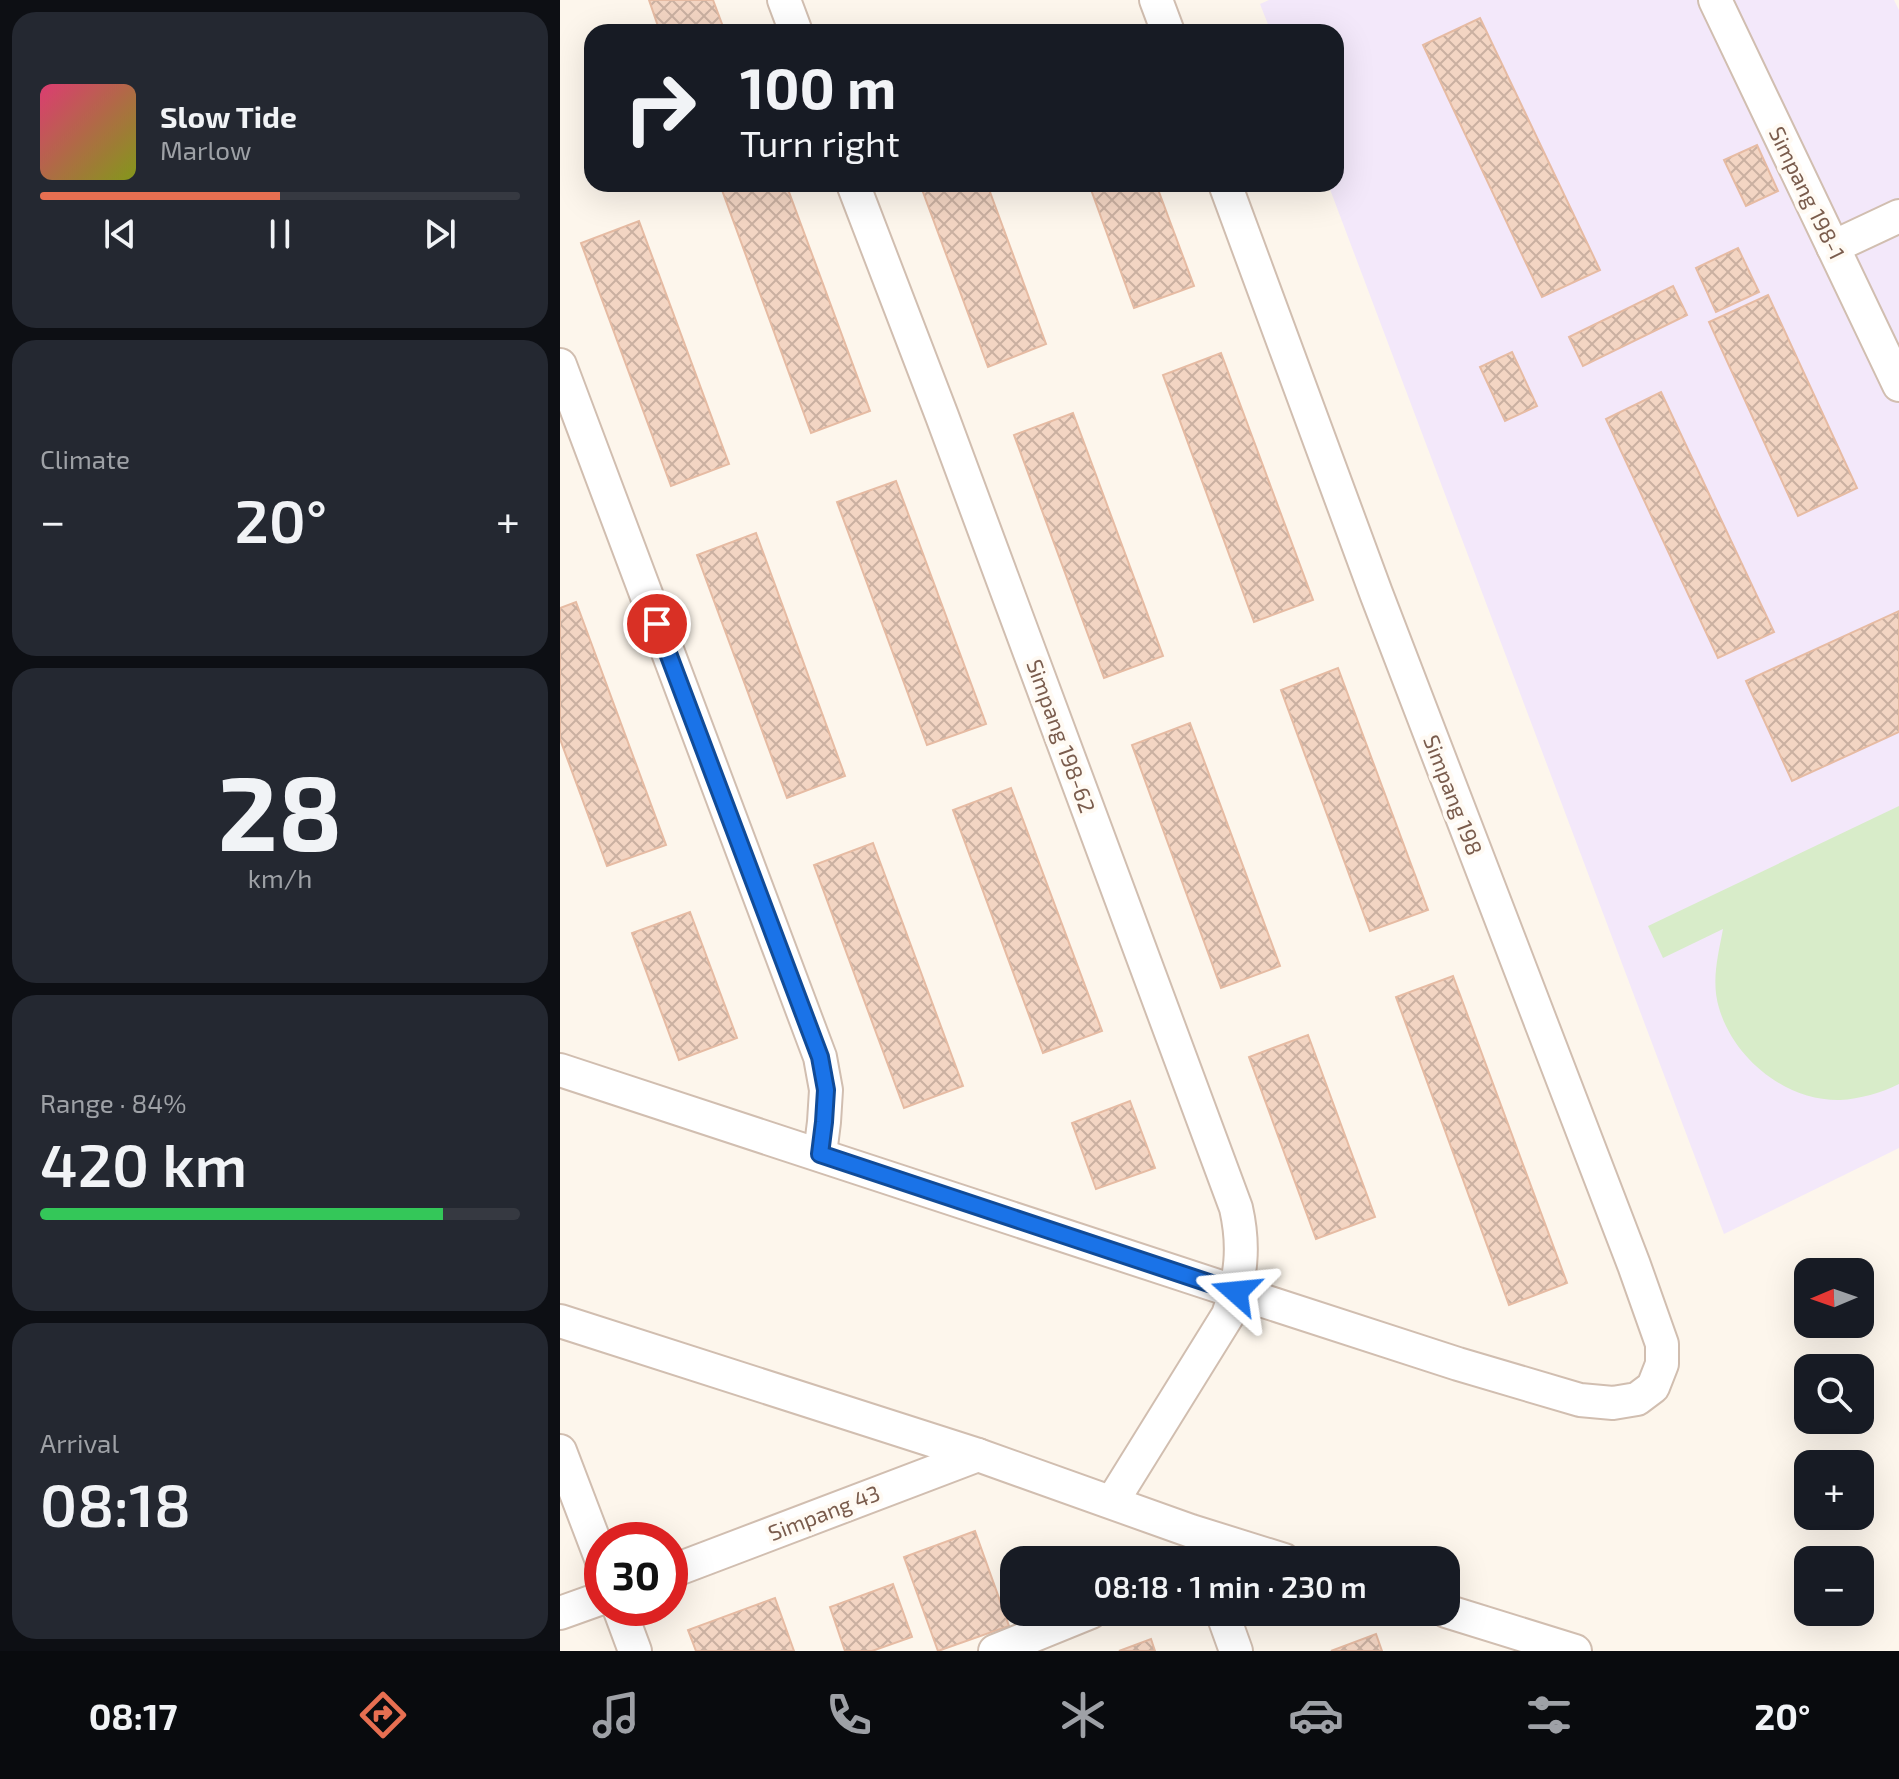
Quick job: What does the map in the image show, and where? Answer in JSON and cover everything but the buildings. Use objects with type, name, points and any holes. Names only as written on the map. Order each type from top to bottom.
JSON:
[{"type":"street","points":[[784,0],[793,24]]},
{"type":"street","points":[[1156,0],[1165,24]]},
{"type":"street","name":"Simpang 198-1","points":[[1715,0],[1899,385]]},
{"type":"street","name":"Simpang 198-62","points":[[856,192],[1236,1208],[1241,1231],[1242,1262],[1228,1315],[1112,1502]]},
{"type":"street","name":"Simpang 198","points":[[1228,192],[1376,593],[1634,1265],[1662,1344],[1662,1364],[1653,1387],[1637,1399],[1613,1403],[1580,1400],[1236,1292]]},
{"type":"street","points":[[1833,247],[1899,216]]},
{"type":"street","points":[[560,365],[820,1057],[826,1090],[820,1154]]},
{"type":"street","points":[[560,1070],[1236,1292]]},
{"type":"street","points":[[560,1321],[978,1455],[1112,1502],[1197,1546]]},
{"type":"street","points":[[560,1451],[587,1522]]},
{"type":"street","name":"Simpang 43","points":[[688,1565],[978,1455]]},
{"type":"street","points":[[560,1613],[584,1604]]},
{"type":"street","points":[[1460,1615],[1575,1651]]},
{"type":"street","points":[[626,1626],[635,1651]]},
{"type":"street","points":[[995,1651],[1057,1626]]},
{"type":"street","points":[[1227,1626],[1236,1651]]},
{"type":"shaded area","points":[[1269,0],[1894,0],[1899,10],[1899,1148],[1724,1234],[1331,192],[1344,192],[1344,24],[1268,24],[1260,4]]},
{"type":"green space","points":[[1899,806],[1899,1084],[1870,1095],[1840,1100],[1800,1093],[1765,1074],[1750,1060],[1726,1027],[1716,988],[1723,929],[1663,958],[1648,926]]},
{"type":"route","points":[[657,624],[820,1057],[826,1090],[820,1154],[1236,1292]]}]
